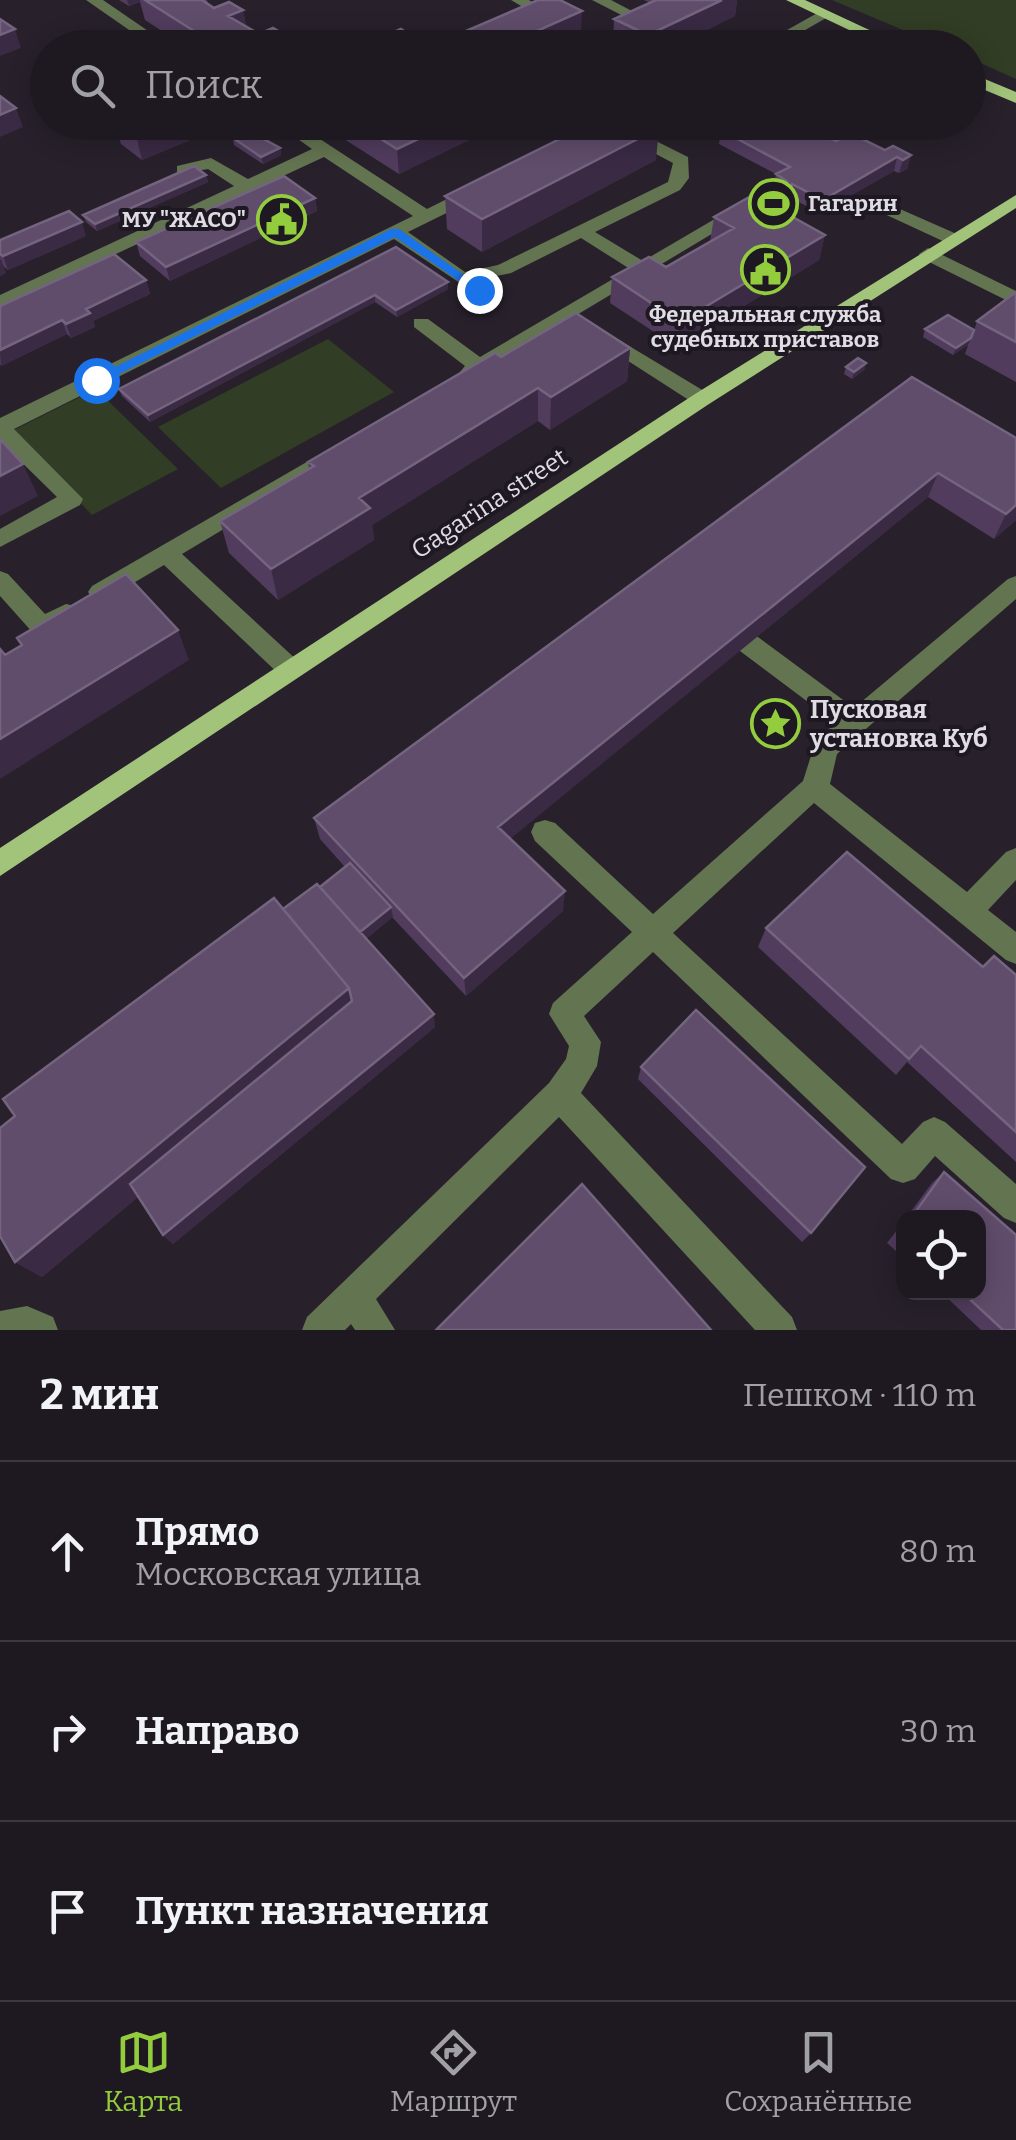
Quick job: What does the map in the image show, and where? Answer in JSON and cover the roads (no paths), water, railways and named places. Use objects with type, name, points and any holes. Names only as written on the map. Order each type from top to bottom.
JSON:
[{"type":"main road","points":[[793,0],[861,30]]},
{"type":"main road","points":[[986,86],[1016,98]]},
{"type":"main road","name":"Gagarina street","points":[[0,863],[702,399],[1016,200]]},
{"type":"street","points":[[92,0],[139,30]]},
{"type":"street","points":[[518,0],[544,8],[520,18]]},
{"type":"street","points":[[599,0],[642,20]]},
{"type":"street","points":[[121,18],[138,12]]},
{"type":"street","points":[[796,30],[826,14]]},
{"type":"street","points":[[309,140],[426,216]]},
{"type":"street","points":[[395,232],[471,284],[674,186],[680,178],[682,161],[641,140]]},
{"type":"street","points":[[0,302],[324,150]]},
{"type":"street","points":[[183,170],[211,163],[246,186]]},
{"type":"street","points":[[0,538],[72,499],[0,427],[490,185]]},
{"type":"street","points":[[884,206],[953,239]]},
{"type":"street","points":[[446,386],[731,217]]},
{"type":"street","points":[[583,232],[644,269]]},
{"type":"street","points":[[928,254],[1016,298]]},
{"type":"street","points":[[568,314],[702,399]]},
{"type":"street","points":[[420,323],[479,367]]},
{"type":"street","points":[[0,580],[43,626],[349,444]]},
{"type":"street","points":[[166,552],[290,668]]},
{"type":"street","points":[[320,1330],[560,1094],[580,1066],[585,1042],[564,1014],[800,797],[815,788],[825,748],[1016,585]]},
{"type":"street","points":[[749,644],[854,723]]},
{"type":"street","points":[[815,788],[1016,950]]},
{"type":"street","points":[[546,832],[903,1167],[934,1133],[1016,1206]]},
{"type":"street","points":[[968,911],[1016,861]]},
{"type":"street","points":[[560,1094],[779,1330]]},
{"type":"street","points":[[353,1298],[377,1330]]},
{"type":"street","points":[[0,1329],[27,1324],[40,1330]]},
{"type":"place","name":"Гагарин","points":[[773,203]]},
{"type":"place","name":"МУ \"ЖАСО\"","points":[[281,219]]},
{"type":"place","name":"Федеральная служба судебных приставов","points":[[765,270]]},
{"type":"place","name":"Пусковая установка Куб","points":[[775,723]]}]
